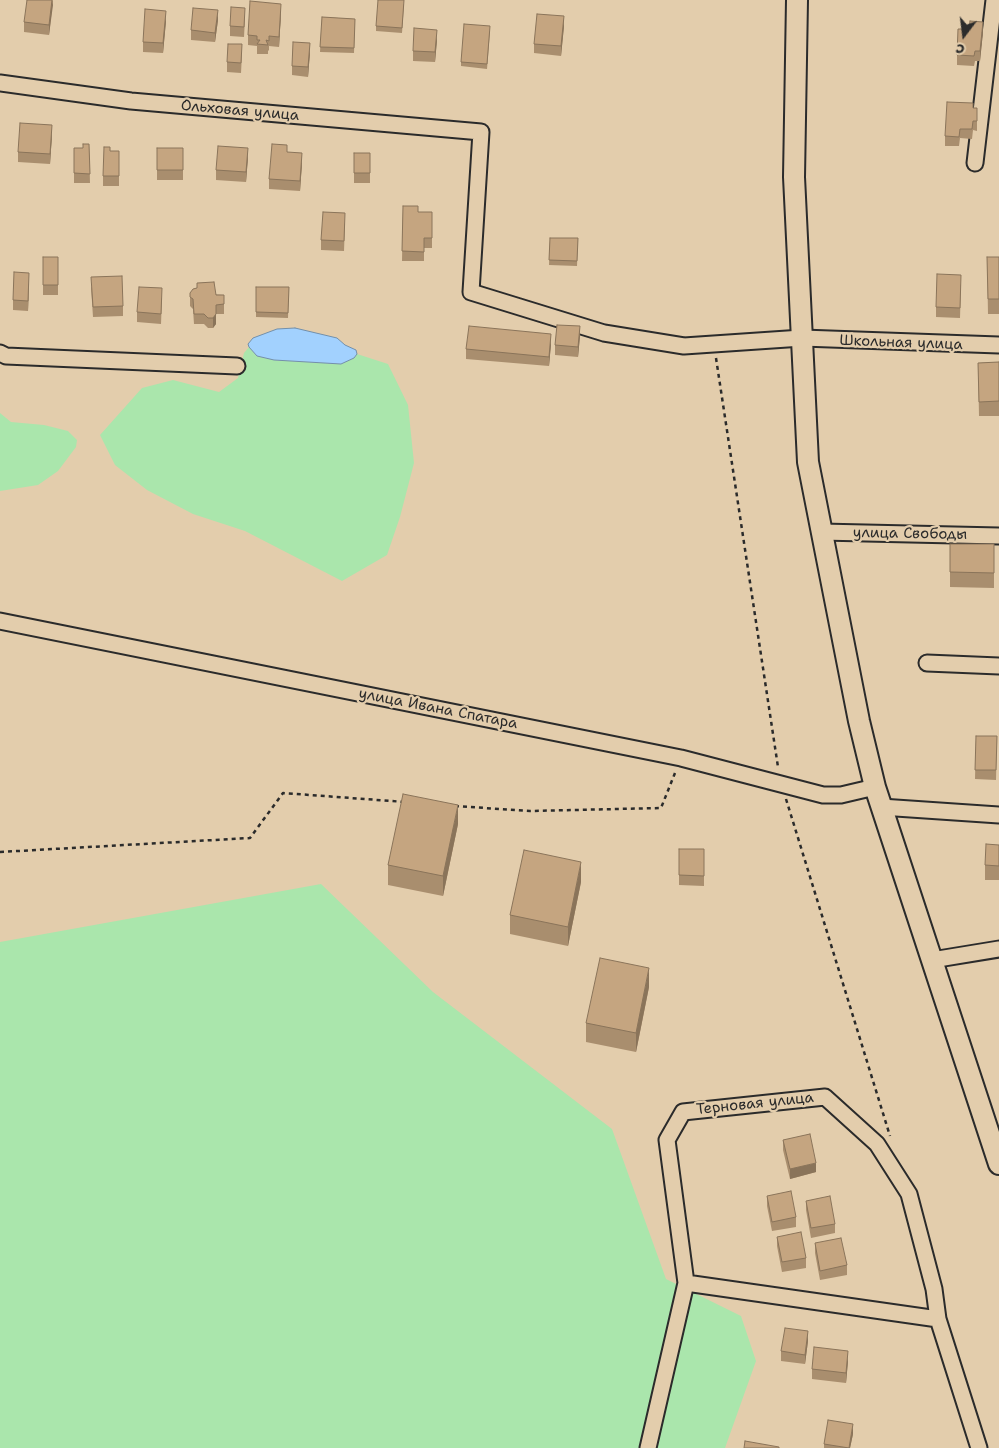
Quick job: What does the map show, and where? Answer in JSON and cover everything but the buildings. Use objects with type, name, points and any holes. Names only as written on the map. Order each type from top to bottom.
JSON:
[{"type":"main road","points":[[797,0],[794,177],[808,462],[859,721],[875,787],[932,960],[995,1141],[999,1164]]},
{"type":"street","points":[[975,163],[994,0]]},
{"type":"street","name":"Ольховая улица","points":[[0,83],[131,101],[481,132]]},
{"type":"street","name":"Школьная улица","points":[[481,132],[471,292],[604,333],[684,346],[802,338],[999,346]]},
{"type":"street","points":[[0,353],[6,356],[237,366]]},
{"type":"street","name":"улица Свободы","points":[[821,532],[999,536]]},
{"type":"street","name":"улица Ивана Спатара","points":[[0,621],[681,758],[823,795],[854,793],[875,787]]},
{"type":"street","points":[[927,663],[999,666]]},
{"type":"street","points":[[881,807],[999,815]]},
{"type":"street","points":[[932,960],[999,949]]},
{"type":"street","name":"Терновая улица","points":[[648,1448],[686,1283],[666,1140],[683,1112],[824,1097],[877,1144],[909,1194],[934,1289],[938,1319]]},
{"type":"street","points":[[686,1283],[938,1319],[979,1448]]},
{"type":"path","points":[[451,805],[530,811],[661,808],[681,758]]},
{"type":"path","points":[[0,852],[250,838],[283,793],[411,802]]},
{"type":"green space","points":[[249,347],[257,356],[274,360],[341,364],[354,358],[357,354],[388,364],[408,405],[414,463],[400,517],[387,555],[342,581],[245,531],[193,514],[147,490],[115,465],[100,435],[142,388],[173,380],[219,392],[238,378],[244,353]]},
{"type":"green space","points":[[0,413],[11,422],[44,425],[68,431],[77,440],[76,447],[58,471],[38,485],[0,491]]},
{"type":"green space","points":[[321,884],[433,992],[612,1129],[666,1279],[741,1316],[756,1361],[725,1448],[0,1448],[0,942]]},
{"type":"water","points":[[295,328],[337,338],[345,345],[356,350],[357,354],[354,358],[341,364],[274,360],[257,356],[249,347],[248,344],[253,338],[277,329]]}]
